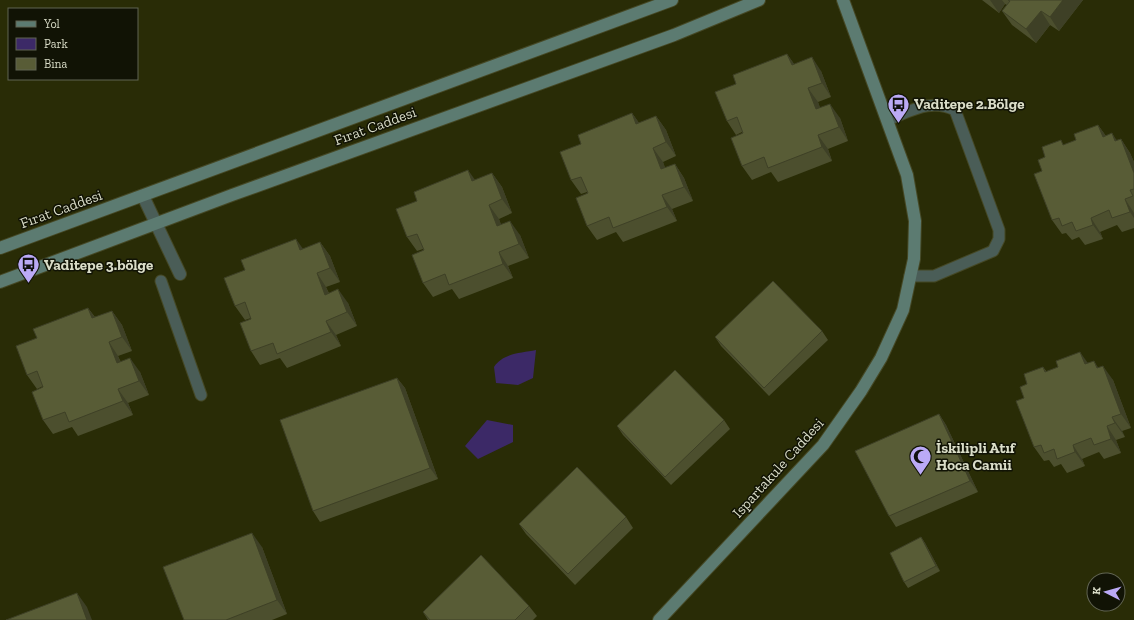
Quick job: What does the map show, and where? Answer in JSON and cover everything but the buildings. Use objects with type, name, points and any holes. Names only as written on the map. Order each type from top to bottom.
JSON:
[{"type":"main road","name":"Fırat Caddesi","points":[[0,248],[672,0]]},
{"type":"main road","name":"Fırat Caddesi","points":[[0,282],[674,35],[759,0]]},
{"type":"main road","name":"Ispartakule Caddesi","points":[[659,620],[823,445],[861,392],[881,358],[903,310],[914,259],[915,221],[908,175],[843,0]]},
{"type":"street","points":[[143,196],[180,274]]},
{"type":"lane","points":[[887,120],[918,108],[935,104],[946,106],[955,110],[999,230],[999,239],[993,251],[934,276],[910,276]]},
{"type":"lane","points":[[161,281],[201,395]]},
{"type":"green space","points":[[536,350],[533,378],[518,385],[496,383],[494,367],[498,362],[513,354]]},
{"type":"green space","points":[[487,420],[513,425],[513,442],[478,459],[465,446]]},
{"type":"place","name":"Vaditepe 2.Bölge","points":[[899,124]]},
{"type":"place","name":"Vaditepe 3.bölge","points":[[28,284]]},
{"type":"place","name":"İskilipli Atıf Hoca Camii","points":[[920,476]]}]
